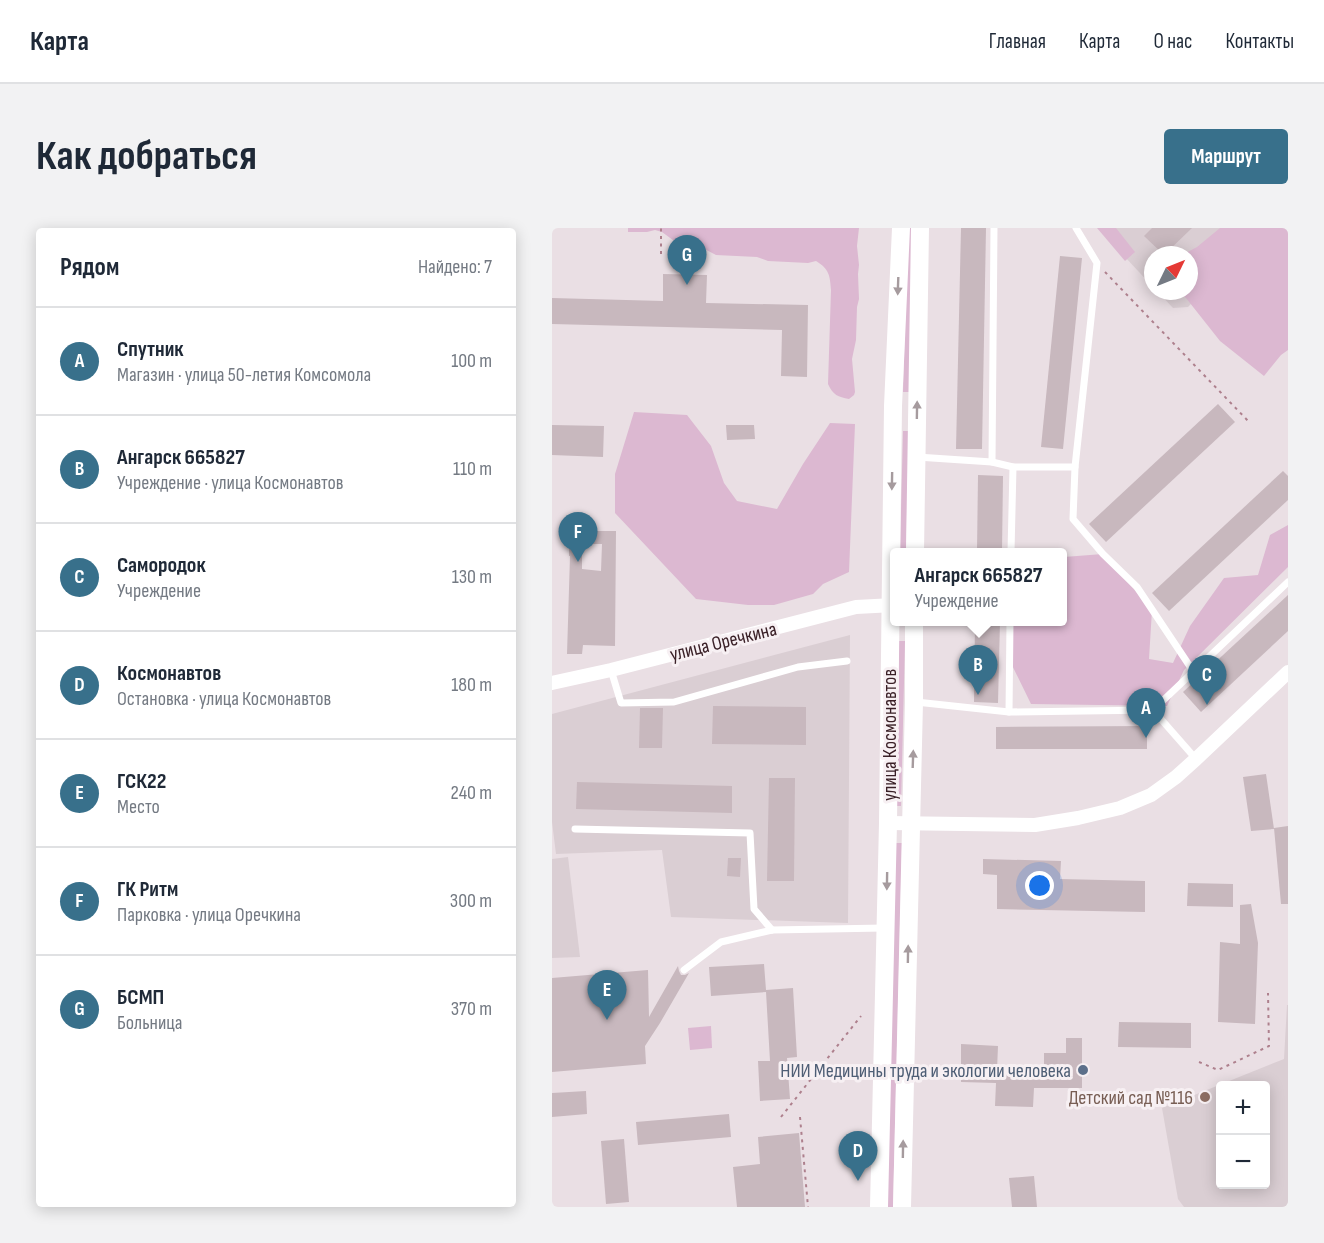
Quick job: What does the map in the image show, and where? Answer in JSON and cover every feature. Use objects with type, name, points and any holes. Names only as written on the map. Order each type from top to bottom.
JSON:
[{"type":"street","name":"улица Космонавтов","points":[[892,548],[893,406],[901,228]]},
{"type":"street","points":[[915,548],[920,228]]},
{"type":"street","name":"улица Оречкина","points":[[552,683],[856,607],[890,605]]},
{"type":"street","name":"улица Космонавтов","points":[[879,1207],[892,626]]},
{"type":"street","name":"улица Космонавтов","points":[[902,1207],[915,626]]},
{"type":"street","points":[[888,823],[1035,825],[1120,808],[1151,795],[1176,777],[1288,672]]},
{"type":"lane","points":[[992,462],[994,228]]},
{"type":"lane","points":[[1076,228],[1097,263],[1075,466],[1073,519],[1102,554],[1137,587],[1193,671]]},
{"type":"lane","points":[[917,457],[992,462],[1013,467],[1075,466]]},
{"type":"lane","points":[[1011,548],[1013,467]]},
{"type":"lane","points":[[914,702],[1009,712],[1153,710],[1288,582]]},
{"type":"lane","points":[[1009,712],[1010,626]]},
{"type":"lane","points":[[611,670],[621,703],[674,702],[798,667],[847,661]]},
{"type":"lane","points":[[1153,710],[1196,759]]},
{"type":"lane","points":[[575,829],[750,833],[754,909],[772,930]]},
{"type":"lane","points":[[684,970],[721,942],[772,930],[886,928]]},
{"type":"path","points":[[661,228],[661,254]]},
{"type":"path","points":[[1097,263],[1250,423]]},
{"type":"path","points":[[1198,1062],[1218,1070],[1269,1046],[1268,993]]},
{"type":"path","points":[[781,1117],[861,1016]]},
{"type":"path","points":[[800,1117],[808,1207]]},
{"type":"shaded area","points":[[628,228],[859,228],[857,246],[859,299],[852,359],[854,395],[849,399],[839,396],[828,384],[831,290],[828,273],[816,261],[808,263],[768,261],[757,257],[716,255],[693,243],[677,243],[662,232],[655,230],[628,232]]},
{"type":"shaded area","points":[[908,228],[914,228],[909,392],[903,392]]},
{"type":"shaded area","points":[[1097,228],[1116,228],[1135,252],[1125,261]]},
{"type":"shaded area","points":[[1098,228],[1264,228],[1198,297],[1198,246],[1144,246],[1144,277]]},
{"type":"shaded area","points":[[1220,228],[1288,228],[1288,350],[1264,376],[1220,341],[1188,300],[1198,300],[1198,246]]},
{"type":"shaded area","points":[[1165,300],[1195,300],[1188,307],[1173,308]]},
{"type":"shaded area","points":[[634,412],[687,415],[711,446],[724,483],[737,501],[777,509],[830,423],[855,424],[849,572],[823,584],[813,594],[774,605],[748,605],[696,599],[615,513],[615,474]]},
{"type":"shaded area","points":[[903,431],[909,431],[906,548],[900,548]]},
{"type":"shaded area","points":[[1288,525],[1288,567],[1184,670],[1167,706],[1031,704],[1010,661],[1012,626],[1067,626],[1067,557],[1103,554],[1152,610],[1149,659],[1173,663],[1190,626],[1224,578],[1258,575],[1270,535]]},
{"type":"shaded area","points":[[850,635],[848,923],[671,917],[662,850],[556,854],[552,822],[552,714]]},
{"type":"shaded area","points":[[899,641],[905,641],[901,806],[896,806]]},
{"type":"shaded area","points":[[895,843],[902,843],[893,1207],[886,1207]]},
{"type":"shaded area","points":[[568,857],[580,957],[552,958],[552,859]]},
{"type":"shaded area","name":"Детский сад №116","points":[[1288,1005],[1288,1207],[1184,1207],[1178,1199],[1162,1108],[1216,1086],[1216,1189],[1270,1189],[1270,1081],[1229,1081],[1284,1059]]},
{"type":"shaded area","points":[[711,1026],[712,1048],[690,1050],[688,1028]]},
{"type":"building","points":[[961,228],[986,228],[982,449],[956,449]]},
{"type":"building","points":[[1152,228],[1192,228],[1173,246],[1155,246],[1144,236]]},
{"type":"building","points":[[1060,256],[1082,258],[1063,449],[1041,447]]},
{"type":"building","points":[[663,274],[707,275],[706,303],[808,305],[807,377],[781,376],[782,330],[552,324],[552,298],[663,301]]},
{"type":"building","points":[[1218,404],[1235,422],[1106,542],[1089,524]]},
{"type":"building","points":[[552,425],[604,426],[603,457],[552,455]]},
{"type":"building","points":[[726,425],[754,425],[755,439],[727,440]]},
{"type":"building","points":[[1283,471],[1288,476],[1288,500],[1169,611],[1152,593]]},
{"type":"building","points":[[978,475],[1003,476],[1002,548],[977,548]]},
{"type":"building","points":[[569,531],[616,531],[615,646],[583,645],[582,654],[567,654]],"holes":[[[582,544],[602,544],[601,571],[582,569]]]},
{"type":"building","points":[[1288,595],[1288,631],[1201,712],[1183,692]]},
{"type":"building","points":[[975,626],[1000,626],[998,703],[974,702]]},
{"type":"building","points":[[713,706],[806,707],[806,745],[712,744]]},
{"type":"building","points":[[640,708],[663,708],[662,748],[639,748]]},
{"type":"building","points":[[1147,726],[1147,749],[996,749],[996,727]]},
{"type":"building","points":[[1266,774],[1274,829],[1251,831],[1243,777]]},
{"type":"building","points":[[769,778],[795,778],[794,881],[767,881]]},
{"type":"building","points":[[577,782],[732,786],[732,813],[576,809]]},
{"type":"building","points":[[1288,826],[1288,904],[1281,904],[1274,828]]},
{"type":"building","points":[[728,858],[741,858],[740,877],[727,876]]},
{"type":"building","points":[[983,859],[1061,861],[1060,879],[1145,881],[1145,912],[997,909],[997,875],[983,874]]},
{"type":"building","points":[[1188,883],[1233,884],[1233,907],[1187,906]]},
{"type":"building","points":[[1251,904],[1258,943],[1255,1024],[1218,1022],[1220,942],[1240,944],[1240,905]]},
{"type":"building","points":[[764,964],[766,990],[793,988],[797,1057],[787,1058],[790,1099],[760,1101],[758,1061],[770,1061],[766,992],[711,996],[709,967]]},
{"type":"building","points":[[678,966],[681,975],[689,973],[645,1046],[646,1064],[552,1072],[552,978],[648,970],[649,1017]]},
{"type":"building","points":[[1119,1022],[1191,1023],[1191,1048],[1118,1047]]},
{"type":"building","points":[[1066,1038],[1082,1038],[1082,1088],[1034,1088],[1033,1107],[995,1106],[996,1083],[961,1082],[961,1044],[998,1046],[997,1070],[1044,1070],[1044,1053],[1066,1053]]},
{"type":"building","points":[[586,1091],[587,1114],[552,1117],[552,1093]]},
{"type":"building","points":[[729,1114],[731,1137],[638,1145],[636,1122]]},
{"type":"building","points":[[799,1133],[805,1207],[737,1207],[733,1167],[760,1164],[758,1137]]},
{"type":"building","points":[[624,1139],[629,1202],[606,1204],[601,1141]]},
{"type":"building","points":[[1034,1176],[1037,1207],[1012,1207],[1009,1178]]},
{"type":"place","name":"БСМП","points":[[687,285]]},
{"type":"place","name":"ГК Ритм","points":[[578,562]]},
{"type":"place","name":"Ангарск 665827","points":[[978,695]]},
{"type":"place","name":"Самородок","points":[[1207,705]]},
{"type":"place","name":"Спутник","points":[[1146,738]]},
{"type":"place","name":"ГСК22","points":[[607,1020]]},
{"type":"place","name":"НИИ Медицины труда и экологии человека","points":[[1083,1070]]},
{"type":"place","name":"Детский сад №116","points":[[1205,1097]]},
{"type":"place","name":"Космонавтов","points":[[858,1181]]}]
